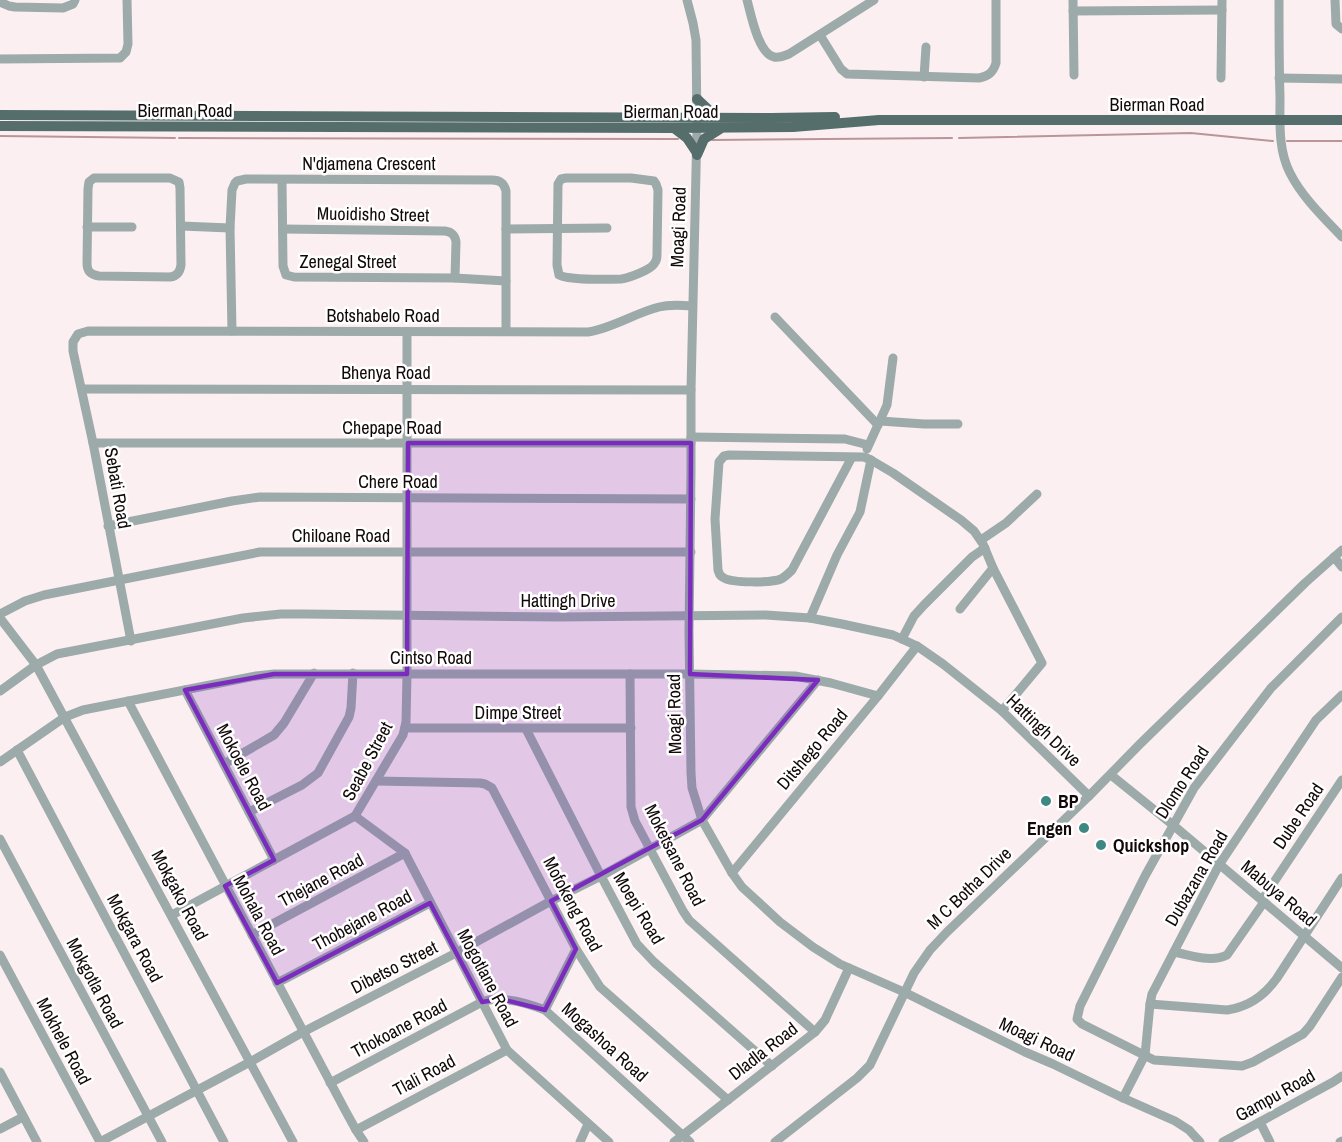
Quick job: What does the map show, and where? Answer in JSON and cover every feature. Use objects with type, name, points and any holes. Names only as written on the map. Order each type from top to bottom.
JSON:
[{"type":"main road","points":[[697,99],[716,117]]},
{"type":"main road","name":"Bierman Road","points":[[0,115],[697,122],[723,127],[793,127],[879,120],[1342,118]]},
{"type":"main road","name":"Bierman Road","points":[[0,126],[674,128],[716,117],[1280,119]]},
{"type":"main road","points":[[697,154],[704,139],[723,127]]},
{"type":"main road","points":[[674,128],[687,138],[697,154]]},
{"type":"street","points":[[0,2],[15,7],[63,8],[73,4],[75,0]]},
{"type":"street","points":[[0,59],[124,56],[128,44],[127,0]]},
{"type":"street","name":"Moagi Road","points":[[687,0],[696,40],[697,99],[691,390],[691,773],[692,788],[702,820],[732,873],[747,892],[780,922],[818,951],[849,968],[1182,1125],[1200,1142]]},
{"type":"street","points":[[747,0],[759,40],[763,48],[774,57],[789,54],[874,0]]},
{"type":"street","points":[[820,35],[841,69],[847,74],[979,78],[990,74],[994,69],[996,0]]},
{"type":"street","points":[[1073,0],[1074,75]]},
{"type":"street","points":[[1280,0],[1279,78],[1282,148],[1290,174],[1342,237]]},
{"type":"street","points":[[1335,0],[1336,24],[1342,29]]},
{"type":"street","points":[[1073,11],[1222,5],[1221,78]]},
{"type":"street","points":[[924,77],[926,47]]},
{"type":"street","points":[[1279,78],[1342,79]]},
{"type":"street","points":[[97,178],[174,178],[179,182],[181,226],[180,269],[177,274],[170,277],[99,276],[91,273],[87,267],[87,227],[88,186],[92,180],[97,178]]},
{"type":"street","points":[[631,178],[650,180],[656,184],[658,190],[657,258],[648,268],[621,279],[562,277],[559,275],[557,265],[558,228],[558,184],[561,179],[631,178]]},
{"type":"street","name":"N'djamena Crescent","points":[[232,331],[230,228],[232,190],[237,181],[246,179],[496,180],[503,183],[506,191],[506,331]]},
{"type":"street","name":"Zenegal Street","points":[[282,180],[283,266],[284,273],[290,277],[455,278],[506,281]]},
{"type":"street","points":[[181,226],[230,228]]},
{"type":"street","points":[[87,227],[132,227]]},
{"type":"street","points":[[506,229],[607,228]]},
{"type":"street","name":"Muoidisho Street","points":[[283,229],[450,232],[455,237],[456,243],[455,278]]},
{"type":"street","name":"Botshabelo Road","points":[[73,342],[78,334],[88,331],[588,332],[605,328],[658,307],[693,306]]},
{"type":"street","points":[[775,317],[879,423],[958,424]]},
{"type":"street","name":"Seabe Street","points":[[172,915],[355,816],[405,728],[407,332]]},
{"type":"street","name":"Sebati Road","points":[[73,342],[131,641]]},
{"type":"street","points":[[810,618],[837,555],[860,512],[868,445],[887,405],[893,358]]},
{"type":"street","name":"Bhenya Road","points":[[82,389],[691,390]]},
{"type":"street","name":"Chepape Road","points":[[93,443],[845,439],[868,445]]},
{"type":"street","points":[[852,457],[788,575],[777,580],[754,582],[728,580],[720,575],[717,565],[715,519],[718,467],[721,459],[729,455],[852,457],[867,458],[961,520],[974,531],[983,544],[1041,663],[1002,711]]},
{"type":"street","points":[[902,639],[914,616],[924,605],[983,544],[1037,494]]},
{"type":"street","name":"Chere Road","points":[[108,526],[260,497],[691,499]]},
{"type":"street","name":"M C Botha Drive","points":[[775,1142],[866,1070],[921,962],[947,932],[1342,550]]},
{"type":"street","name":"Chiloane Road","points":[[0,616],[34,597],[260,552],[691,552]]},
{"type":"street","points":[[1334,557],[1342,567]]},
{"type":"street","points":[[960,609],[993,568]]},
{"type":"street","name":"Hattingh Drive","points":[[0,691],[36,665],[57,654],[264,615],[559,617],[766,615],[810,618],[862,628],[902,639],[917,646],[1002,711],[1089,796]]},
{"type":"street","name":"Mokgako Road","points":[[0,616],[36,665],[65,717],[293,1142]]},
{"type":"street","name":"Dlomo Road","points":[[1145,1055],[1082,1024],[1077,1020],[1080,1006],[1126,914],[1194,788],[1256,706],[1284,674],[1342,617]]},
{"type":"street","name":"Ditshego Road","points":[[732,873],[917,646]]},
{"type":"street","points":[[224,764],[274,735],[284,723],[314,673]]},
{"type":"street","name":"Cintso Road","points":[[0,762],[65,717],[83,710],[274,674],[795,676],[878,696]]},
{"type":"street","points":[[249,812],[302,785],[318,773],[349,717],[353,674]]},
{"type":"street","name":"Moketsane Road","points":[[630,674],[631,807],[635,821],[689,920],[815,1032]]},
{"type":"street","points":[[702,820],[818,680]]},
{"type":"street","name":"Mokoele Road","points":[[185,690],[274,860]]},
{"type":"street","name":"Dubazana Road","points":[[1124,1098],[1145,1055],[1152,994],[1219,865],[1316,720],[1342,695]]},
{"type":"street","name":"Mohala Road","points":[[128,701],[330,1083],[364,1142]]},
{"type":"street","name":"Dimpe Street","points":[[405,728],[631,729]]},
{"type":"street","name":"Moepi Road","points":[[526,729],[642,951],[772,1066]]},
{"type":"street","name":"Mokgara Road","points":[[17,750],[224,1142]]},
{"type":"street","name":"Mabuya Road","points":[[1111,775],[1342,968]]},
{"type":"street","name":"Dube Road","points":[[1174,952],[1209,958],[1219,958],[1227,954],[1342,780]]},
{"type":"street","name":"Mofokeng Road","points":[[376,781],[480,783],[490,786],[498,797],[576,949],[603,989],[728,1100]]},
{"type":"street","name":"Mogotlane Road","points":[[355,816],[405,854],[507,1050],[609,1142]]},
{"type":"street","name":"Dibetso Street","points":[[100,1142],[303,1032],[650,850],[702,820]]},
{"type":"street","name":"Mokgotla Road","points":[[0,839],[162,1142]]},
{"type":"street","name":"Thejane Road","points":[[252,935],[405,854]]},
{"type":"street","points":[[1150,1004],[1225,1010],[1240,1007],[1262,995],[1270,988],[1342,878]]},
{"type":"street","name":"Thobejane Road","points":[[277,983],[430,903]]},
{"type":"street","points":[[545,1010],[576,949]]},
{"type":"street","name":"Mokhele Road","points":[[0,955],[100,1142]]},
{"type":"street","name":"Dladla Road","points":[[674,1142],[687,1138],[728,1100],[815,1032],[825,1020],[849,968]]},
{"type":"street","points":[[1145,1055],[1159,1061],[1247,1065],[1303,1034],[1342,977]]},
{"type":"street","name":"Mogashoa Road","points":[[482,1002],[501,999],[545,1010],[687,1138]]},
{"type":"street","name":"Thokoane Road","points":[[330,1083],[482,1002]]},
{"type":"street","name":"Tlali Road","points":[[356,1130],[507,1050]]},
{"type":"street","points":[[0,1072],[37,1142]]},
{"type":"street","name":"Gampu Road","points":[[1223,1142],[1342,1076]]},
{"type":"street","points":[[0,1129],[23,1117]]},
{"type":"street","points":[[1260,1122],[1270,1142]]},
{"type":"street","points":[[579,1142],[588,1124]]},
{"type":"highlighted area","points":[[408,443],[691,443],[690,674],[818,680],[702,820],[551,901],[576,949],[545,1010],[501,999],[482,1002],[430,903],[277,983],[225,886],[274,860],[185,690],[274,674],[407,674]]},
{"type":"waterway","points":[[959,138],[1191,133],[1273,141]]},
{"type":"waterway","points":[[0,136],[175,138]]},
{"type":"waterway","points":[[179,138],[678,139]]},
{"type":"waterway","points":[[712,140],[952,138]]},
{"type":"waterway","points":[[1287,141],[1342,141]]},
{"type":"place","name":"BP","points":[[1046,801]]},
{"type":"place","name":"Engen","points":[[1084,828]]},
{"type":"place","name":"Quickshop","points":[[1101,845]]}]
